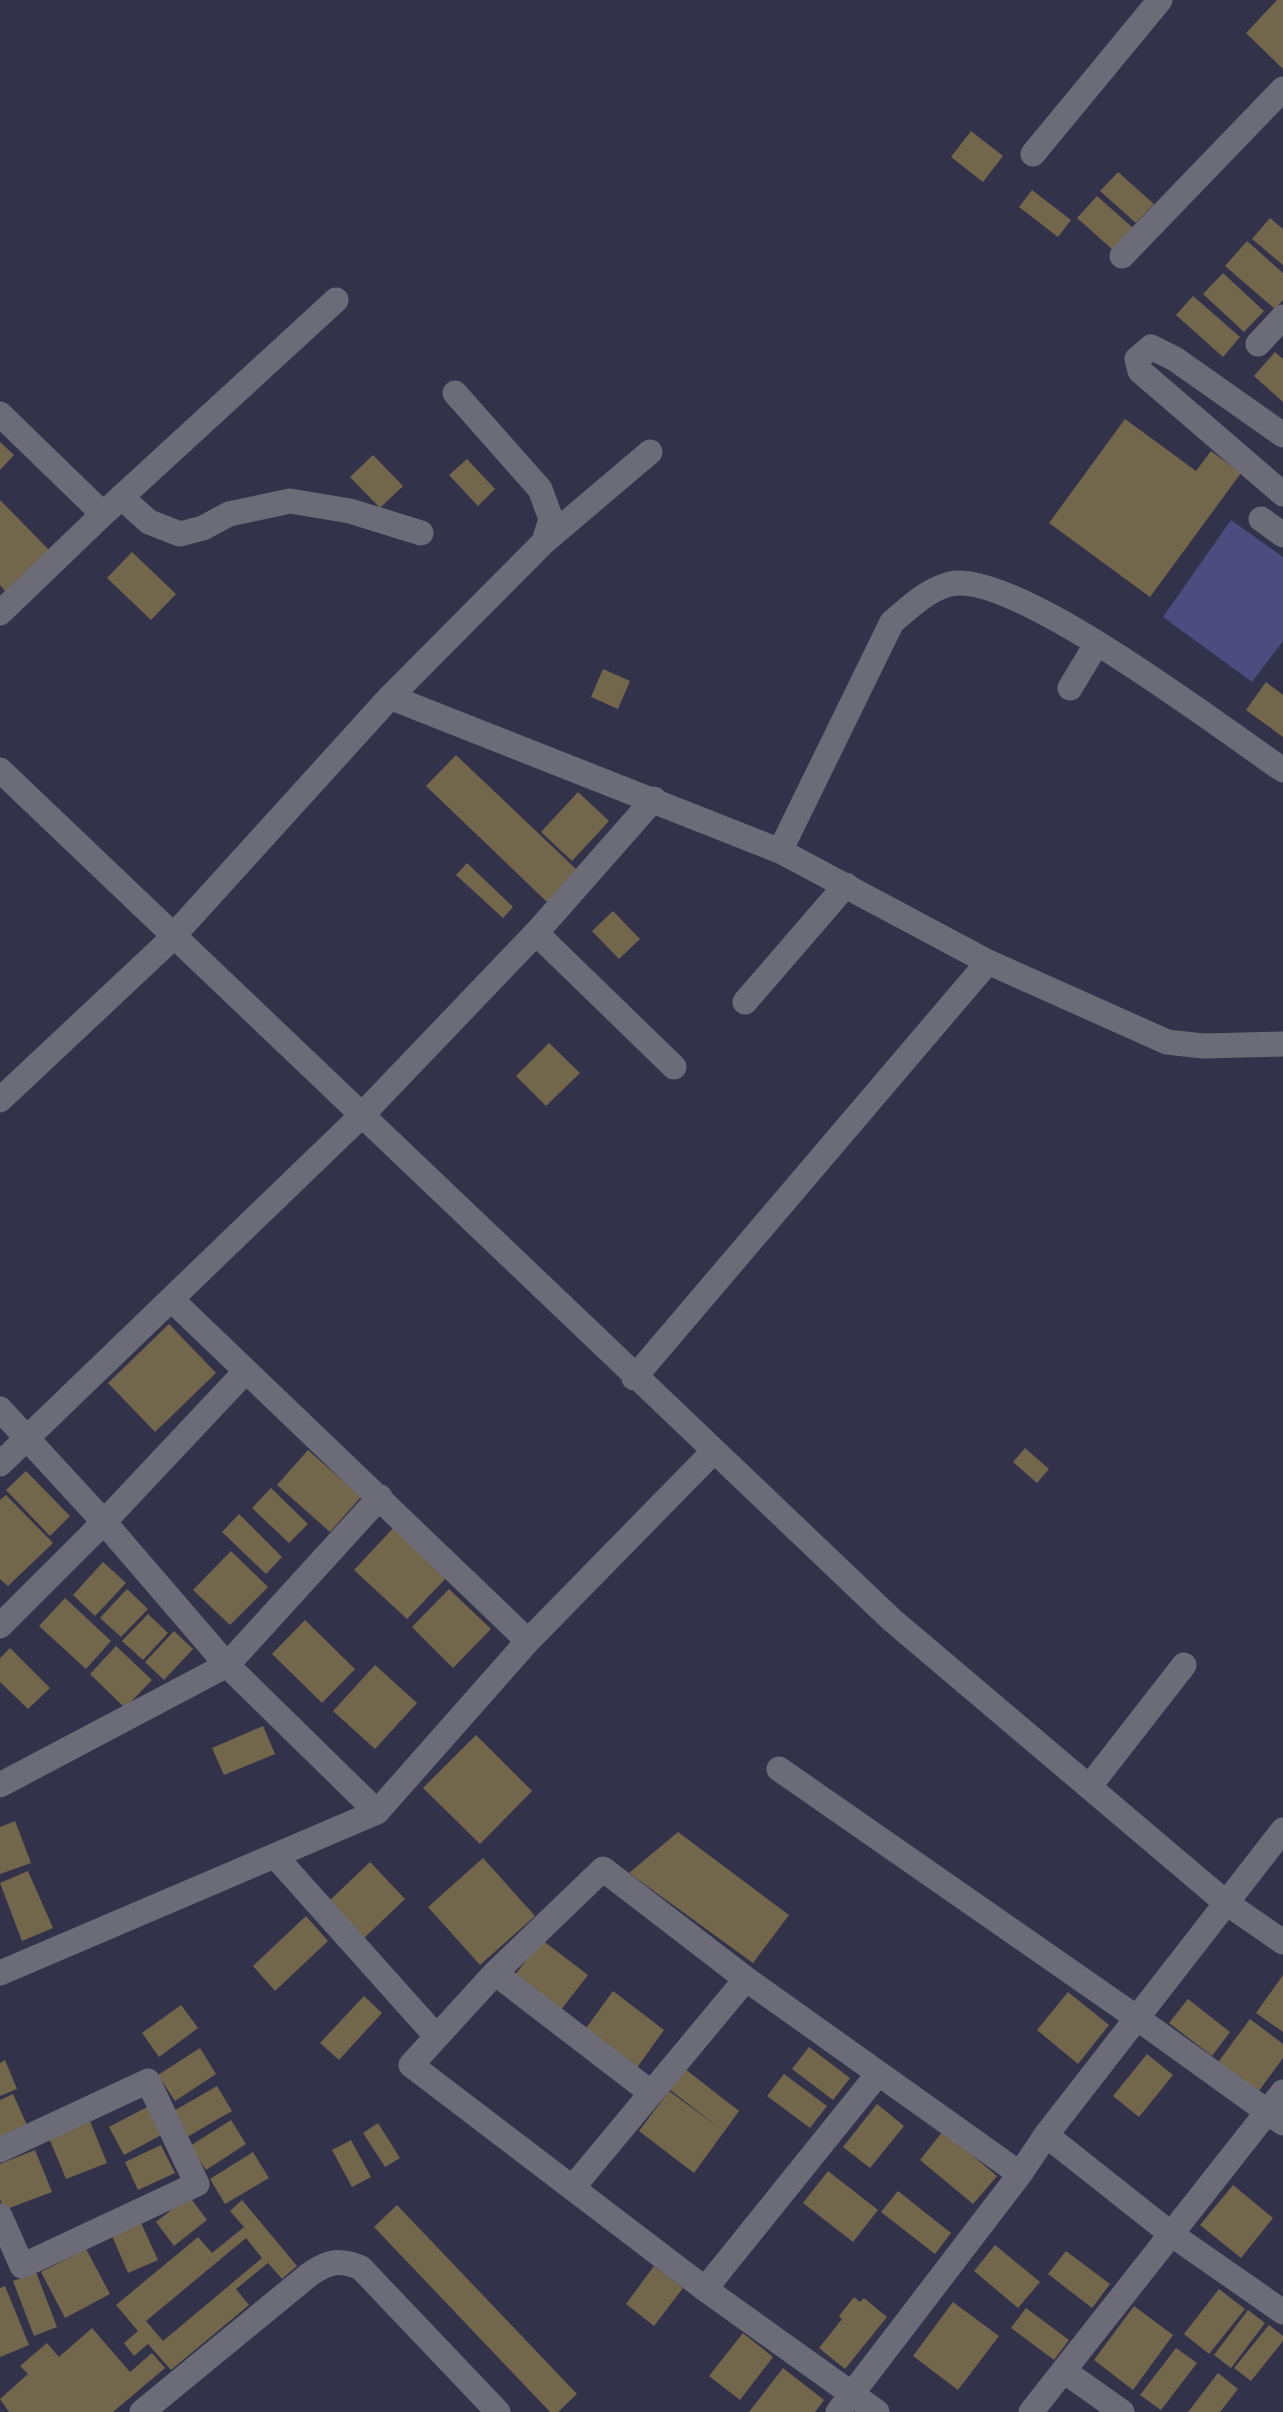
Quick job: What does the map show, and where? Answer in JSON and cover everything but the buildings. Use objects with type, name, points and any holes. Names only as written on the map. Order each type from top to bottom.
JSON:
[{"type":"street","points":[[1033,154],[1160,0]]},
{"type":"street","points":[[1122,256],[1283,89]]},
{"type":"street","points":[[0,613],[336,300]]},
{"type":"street","points":[[1258,344],[1283,317]]},
{"type":"street","points":[[1283,435],[1175,359],[1151,347],[1136,359],[1140,371],[1283,494]]},
{"type":"street","points":[[455,393],[540,489],[550,519],[544,542]]},
{"type":"street","points":[[0,414],[112,506],[180,534],[230,514],[290,501],[350,511],[421,533]]},
{"type":"street","points":[[0,1100],[174,936],[390,697],[544,542],[650,452]]},
{"type":"street","points":[[1262,519],[1283,534]]},
{"type":"street","points":[[780,850],[892,622],[923,596],[952,583],[983,587],[1051,614],[1283,770]]},
{"type":"street","points":[[1070,688],[1097,643]]},
{"type":"street","points":[[390,697],[780,850],[988,962],[1166,1042],[1202,1046],[1283,1044]]},
{"type":"street","points":[[0,770],[892,1620],[1224,1902],[1283,1942]]},
{"type":"street","points":[[0,1464],[361,1116],[536,933],[654,798]]},
{"type":"street","points":[[745,1002],[846,885]]},
{"type":"street","points":[[536,933],[674,1067]]},
{"type":"street","points":[[634,1378],[988,962]]},
{"type":"street","points":[[172,1300],[528,1641]]},
{"type":"street","points":[[0,1626],[245,1372]]},
{"type":"street","points":[[0,1409],[227,1665],[377,1812]]},
{"type":"street","points":[[0,1973],[377,1812],[528,1641],[713,1452]]},
{"type":"street","points":[[0,1785],[227,1665],[380,1497]]},
{"type":"street","points":[[1090,1787],[1184,1665]]},
{"type":"street","points":[[779,1770],[1137,2018],[1278,2109],[1172,2234],[1031,2412]]},
{"type":"street","points":[[846,2402],[1224,1902],[1283,1830]]},
{"type":"street","points":[[275,1856],[436,2036]]},
{"type":"street","points":[[878,2412],[846,2402],[574,2186],[411,2066],[495,1973],[602,1869],[746,1979],[1020,2174]]},
{"type":"street","points":[[495,1973],[650,2092]]},
{"type":"street","points":[[574,2186],[746,1979]]},
{"type":"street","points":[[706,2289],[878,2074]]},
{"type":"street","points":[[0,2150],[148,2080],[197,2184],[11,2271],[0,2216]]},
{"type":"street","points":[[1046,2135],[1172,2234],[1283,2312]]},
{"type":"street","points":[[142,2412],[310,2274],[324,2264],[344,2260],[361,2268],[498,2412]]},
{"type":"street","points":[[1064,2371],[1122,2412]]},
{"type":"shaded area","points":[[1231,520],[1283,557],[1283,641],[1252,682],[1163,617]]}]
